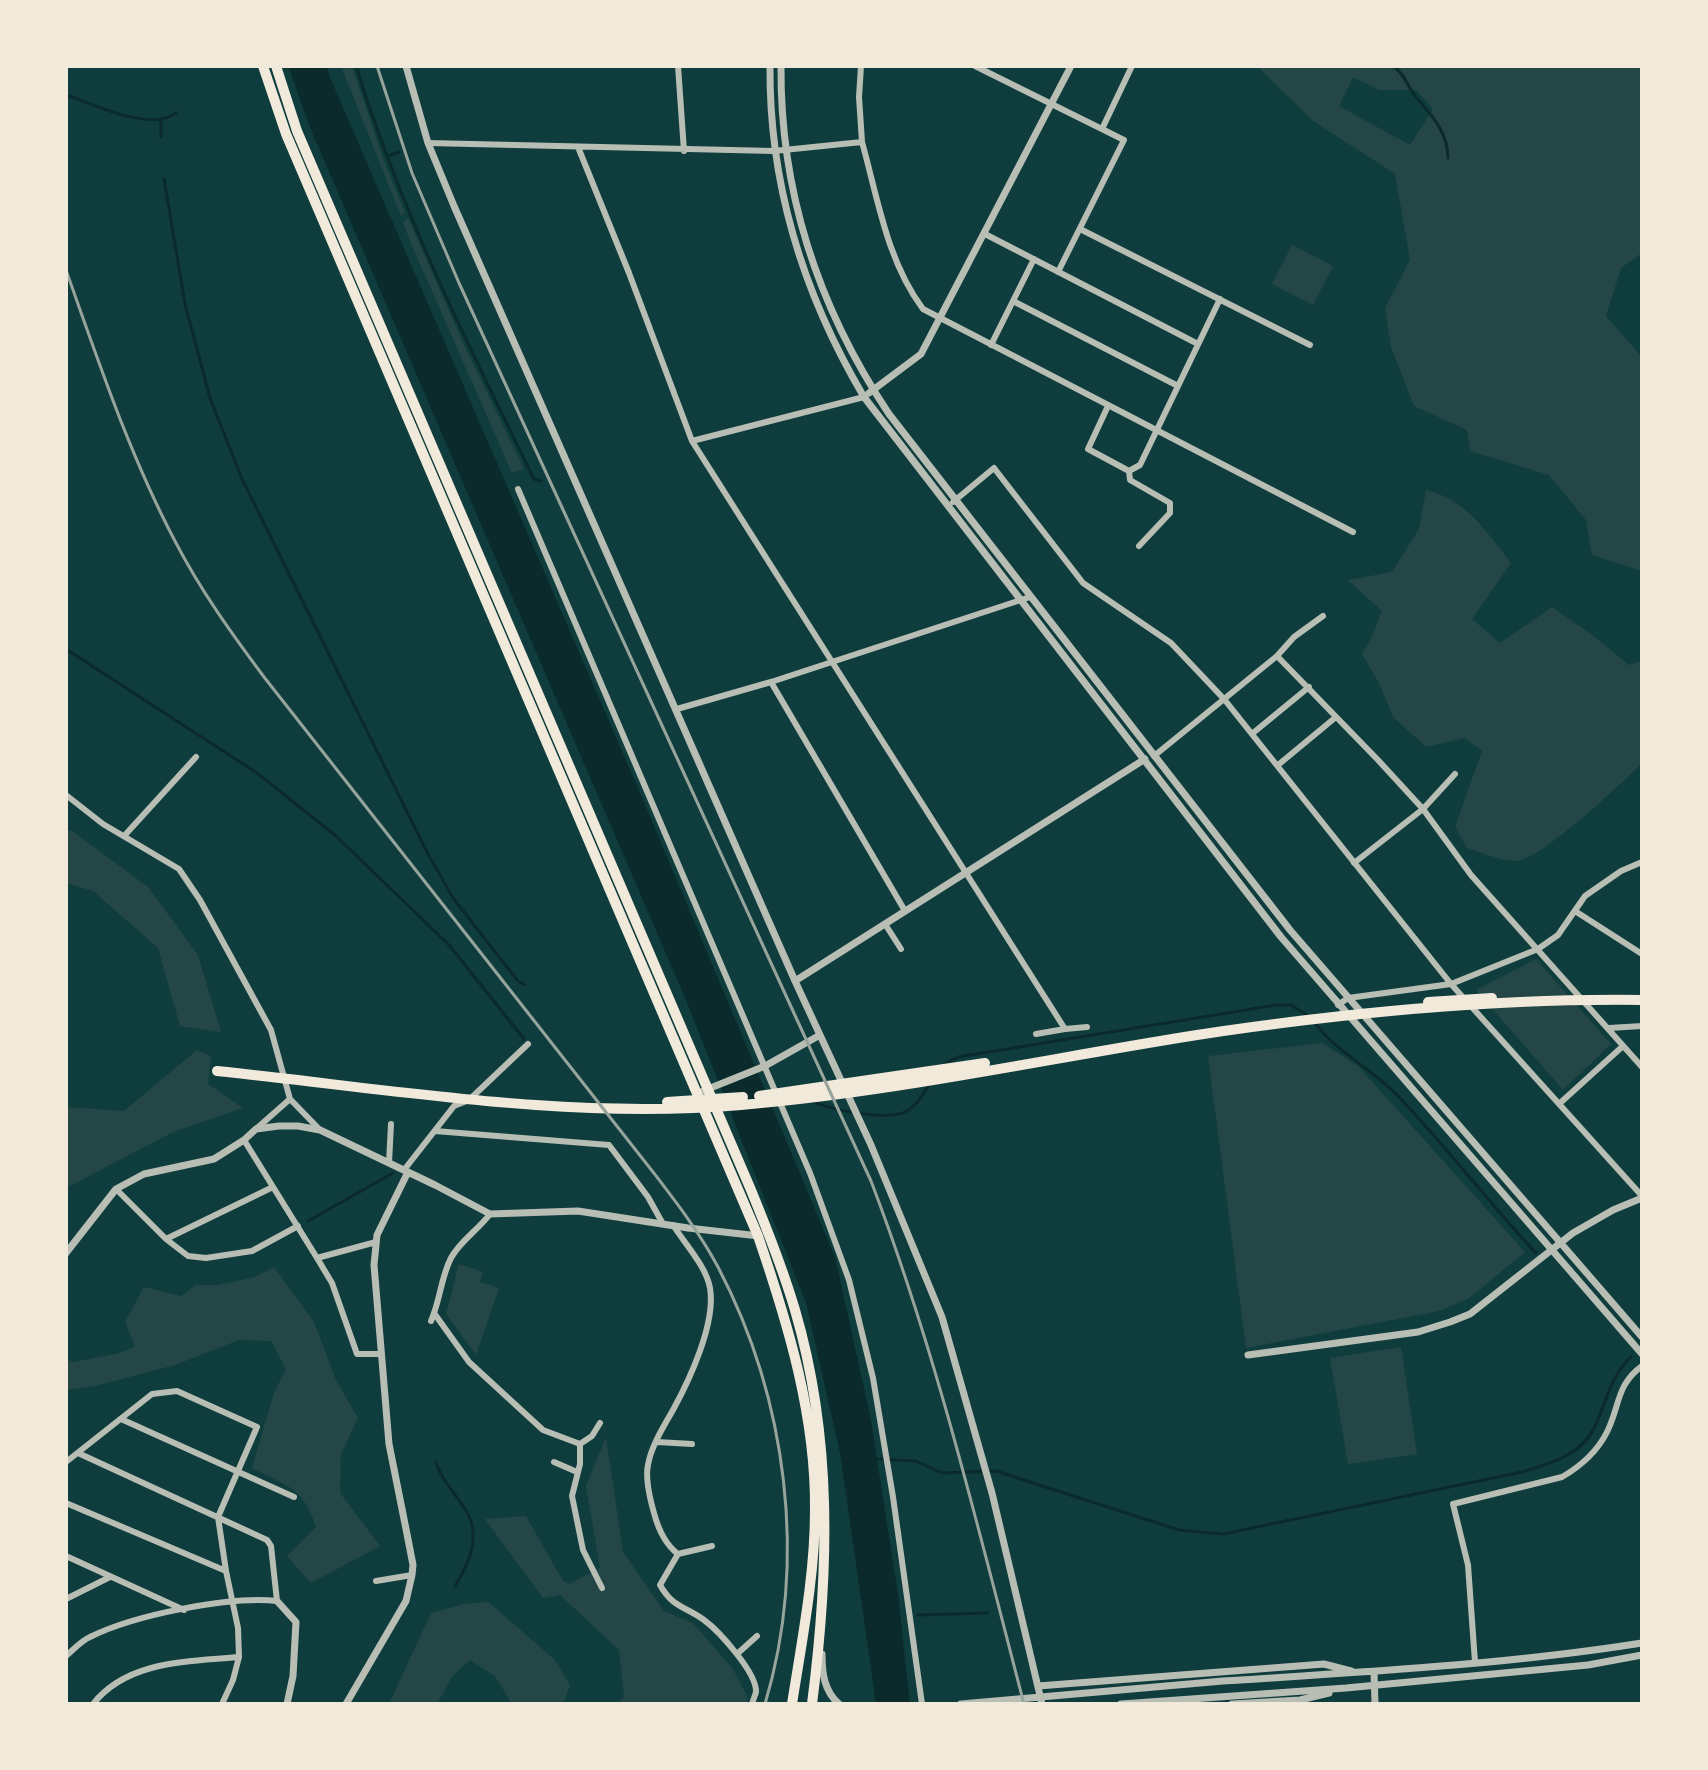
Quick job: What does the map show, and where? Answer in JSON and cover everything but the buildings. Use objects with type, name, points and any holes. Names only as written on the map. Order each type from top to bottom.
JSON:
[{"type":"highway","points":[[263,66],[286,134],[315,201],[708,1090]]},
{"type":"highway","points":[[276,66],[303,145],[708,1090],[795,1311],[813,1389],[826,1508],[821,1632],[812,1704]]},
{"type":"highway","points":[[217,1068],[535,1106],[621,1109],[708,1107],[820,1096],[1200,1035],[1324,1019],[1642,997]]},
{"type":"highway","points":[[764,1235],[803,1391],[814,1495],[810,1587],[792,1704]]},
{"type":"street","points":[[406,66],[428,143],[795,981],[871,1145],[942,1317],[992,1493],[1042,1704]]},
{"type":"street","points":[[678,66],[684,151]]},
{"type":"street","points":[[770,66],[774,151],[785,213],[801,266],[833,342],[864,397],[1221,862],[1338,1005],[1642,1354]]},
{"type":"street","points":[[781,66],[785,148],[791,189],[812,263],[837,326],[873,390],[1235,861],[1348,998],[1642,1337]]},
{"type":"street","points":[[861,66],[859,97],[862,142],[893,256],[910,292],[923,309],[1353,532]]},
{"type":"street","points":[[975,66],[1124,140],[1058,272]]},
{"type":"street","points":[[692,441],[864,397],[921,354],[1071,66]]},
{"type":"street","points":[[1102,129],[1132,66]]},
{"type":"street","points":[[428,143],[774,151],[862,142]]},
{"type":"street","points":[[578,147],[692,441],[1065,1029]]},
{"type":"street","points":[[1080,229],[1310,345]]},
{"type":"street","points":[[985,234],[1198,344]]},
{"type":"street","points":[[991,345],[1034,259]]},
{"type":"street","points":[[1129,471],[1140,465],[1220,299]]},
{"type":"street","points":[[1013,301],[1178,386]]},
{"type":"street","points":[[1108,406],[1088,449],[1129,471]]},
{"type":"street","points":[[946,507],[994,468],[1083,583],[1171,643],[1253,733],[1451,984],[1642,1197],[1592,1221],[1550,1248],[1470,1314],[1418,1332],[1248,1355]]},
{"type":"street","points":[[1129,471],[1130,480],[1170,503],[1170,513],[1139,546]]},
{"type":"street","points":[[518,489],[762,1067],[772,1083],[810,1173],[849,1280],[873,1378],[922,1704]]},
{"type":"street","points":[[677,709],[771,682],[1030,597]]},
{"type":"street","points":[[795,981],[1143,760],[1154,756],[1323,616]]},
{"type":"street","points":[[1277,656],[1423,809],[1471,875],[1642,1067]]},
{"type":"street","points":[[771,682],[905,911]]},
{"type":"street","points":[[1253,733],[1309,687]]},
{"type":"street","points":[[1278,765],[1336,717]]},
{"type":"street","points":[[125,835],[196,757]]},
{"type":"street","points":[[1354,863],[1423,809],[1455,774]]},
{"type":"street","points":[[66,795],[103,824],[179,869],[200,900],[271,1030],[290,1099],[320,1130]]},
{"type":"street","points":[[1338,1005],[1348,998],[1451,984],[1538,949],[1558,935],[1585,896],[1621,871],[1642,862]]},
{"type":"street","points":[[1575,911],[1642,954]]},
{"type":"street","points":[[885,924],[901,949]]},
{"type":"street","points":[[1609,1028],[1642,1026]]},
{"type":"street","points":[[1036,1034],[1087,1027]]},
{"type":"street","points":[[708,1090],[762,1067],[820,1035]]},
{"type":"street","points":[[346,1704],[406,1601],[412,1575],[389,1444],[379,1354],[374,1265],[376,1242],[406,1171],[454,1106],[469,1100],[528,1044]]},
{"type":"street","points":[[1559,1104],[1623,1046]]},
{"type":"street","points":[[66,1253],[116,1189],[144,1174],[214,1159],[244,1140],[290,1099]]},
{"type":"street","points":[[389,1163],[391,1124]]},
{"type":"street","points":[[256,1129],[298,1126],[320,1130],[490,1214],[578,1211],[764,1235]]},
{"type":"street","points":[[435,1131],[609,1145],[648,1197],[663,1224]]},
{"type":"street","points":[[244,1140],[332,1283],[357,1354],[379,1354]]},
{"type":"street","points":[[166,1239],[273,1187]]},
{"type":"street","points":[[116,1189],[166,1239],[188,1256],[206,1258],[252,1251],[298,1226]]},
{"type":"street","points":[[490,1214],[450,1259],[433,1317],[469,1362],[543,1430],[580,1444]]},
{"type":"street","points":[[673,1225],[706,1275],[710,1288],[703,1341],[691,1374],[648,1464],[651,1499],[658,1526],[671,1549],[678,1554]]},
{"type":"street","points":[[317,1258],[376,1242]]},
{"type":"street","points":[[1475,1662],[1468,1565],[1453,1504],[1562,1477],[1574,1470],[1600,1444],[1608,1431],[1623,1385],[1629,1375],[1642,1366]]},
{"type":"street","points":[[66,1462],[152,1394],[177,1391],[257,1427],[218,1517],[238,1628],[239,1657],[222,1704]]},
{"type":"street","points":[[121,1419],[294,1497]]},
{"type":"street","points":[[580,1444],[592,1436],[600,1423]]},
{"type":"street","points":[[657,1442],[692,1444]]},
{"type":"street","points":[[580,1444],[580,1464],[572,1496],[583,1550],[602,1588]]},
{"type":"street","points":[[78,1453],[267,1540],[271,1546],[277,1601]]},
{"type":"street","points":[[554,1462],[577,1472]]},
{"type":"street","points":[[66,1503],[226,1571]]},
{"type":"street","points":[[712,1546],[678,1554],[660,1585],[667,1598],[702,1618],[737,1654],[753,1679],[756,1691],[752,1704]]},
{"type":"street","points":[[66,1556],[184,1610]]},
{"type":"street","points":[[376,1581],[412,1575]]},
{"type":"street","points":[[66,1599],[110,1577]]},
{"type":"street","points":[[66,1656],[87,1638],[105,1630],[184,1610],[253,1599],[277,1601],[296,1622],[293,1676],[287,1704]]},
{"type":"street","points":[[821,1632],[824,1683],[831,1697],[839,1704]]},
{"type":"street","points":[[737,1654],[757,1636]]},
{"type":"street","points":[[961,1704],[1374,1672],[1642,1643]]},
{"type":"street","points":[[1121,1704],[1346,1688],[1588,1665],[1642,1655]]},
{"type":"street","points":[[93,1704],[104,1691],[123,1678],[146,1669],[239,1657]]},
{"type":"street","points":[[1038,1686],[1324,1664],[1357,1673]]},
{"type":"street","points":[[1374,1672],[1375,1704]]},
{"type":"street","points":[[1060,1684],[1065,1704]]},
{"type":"street","points":[[1232,1704],[1300,1700],[1346,1688]]},
{"type":"shaded area","points":[[288,66],[327,66],[641,795],[835,1257],[871,1420],[898,1594],[910,1704],[876,1704],[840,1453],[806,1303],[686,1000],[311,130]]},
{"type":"shaded area","points":[[341,66],[352,66],[405,213],[401,216]]},
{"type":"shaded area","points":[[1257,66],[1642,66],[1642,253],[1621,268],[1606,316],[1642,357],[1642,571],[1592,555],[1586,520],[1549,475],[1470,451],[1467,430],[1414,406],[1391,347],[1385,308],[1410,260],[1395,174],[1312,120]],"holes":[[[1353,77],[1379,90],[1416,90],[1433,109],[1410,145],[1339,106]]]},
{"type":"shaded area","points":[[408,218],[464,345],[524,469],[512,473],[410,241],[403,222]]},
{"type":"shaded area","points":[[1292,245],[1333,266],[1313,305],[1272,284]]},
{"type":"shaded area","points":[[1426,490],[1464,509],[1484,528],[1511,563],[1472,619],[1500,643],[1552,607],[1629,665],[1642,661],[1642,763],[1560,836],[1527,858],[1515,861],[1497,858],[1467,848],[1455,827],[1482,751],[1465,738],[1426,747],[1393,717],[1380,685],[1362,654],[1382,611],[1348,580],[1392,572],[1419,529]]},
{"type":"shaded area","points":[[71,830],[148,887],[198,955],[221,1032],[180,1026],[158,948],[93,891],[66,883],[66,832]]},
{"type":"shaded area","points":[[1536,959],[1611,1044],[1563,1090],[1476,990]]},
{"type":"shaded area","points":[[1322,1043],[1358,1066],[1525,1252],[1468,1299],[1439,1311],[1246,1348],[1208,1056]]},
{"type":"shaded area","points":[[197,1050],[211,1056],[208,1084],[243,1108],[173,1132],[66,1188],[66,1107],[124,1111]]},
{"type":"shaded area","points":[[459,1264],[483,1272],[480,1282],[499,1288],[476,1355],[446,1314]]},
{"type":"shaded area","points":[[274,1267],[314,1322],[336,1380],[358,1418],[341,1454],[340,1493],[380,1546],[311,1583],[287,1556],[316,1527],[311,1514],[292,1489],[252,1468],[274,1393],[286,1369],[271,1341],[239,1340],[175,1365],[95,1386],[66,1390],[66,1359],[73,1362],[120,1353],[135,1346],[125,1322],[144,1287],[181,1296],[196,1285],[218,1285],[255,1277]]},
{"type":"shaded area","points":[[1401,1347],[1417,1454],[1348,1464],[1330,1358]]},
{"type":"shaded area","points":[[606,1437],[623,1552],[664,1611],[693,1623],[733,1669],[748,1698],[746,1704],[617,1704],[624,1697],[619,1650],[560,1595],[543,1598],[485,1519],[526,1516],[563,1581],[569,1584],[600,1568],[586,1486]]},
{"type":"shaded area","points":[[488,1602],[554,1659],[570,1685],[563,1704],[512,1704],[495,1676],[470,1660],[452,1677],[437,1704],[389,1704],[431,1613],[464,1604]]},
{"type":"waterway","points":[[356,66],[393,172],[437,276],[534,479],[541,481]]},
{"type":"waterway","points":[[1393,66],[1438,125],[1448,158]]},
{"type":"waterway","points":[[66,95],[137,118],[152,120],[176,113]]},
{"type":"waterway","points":[[161,121],[161,137]]},
{"type":"waterway","points":[[388,156],[399,152]]},
{"type":"waterway","points":[[164,179],[185,304],[210,398],[242,479],[427,852],[453,898],[518,981],[525,985]]},
{"type":"waterway","points":[[66,649],[257,773],[336,836],[449,945],[524,1039]]},
{"type":"waterway","points":[[944,1064],[958,1057],[1276,1005],[1291,1005],[1310,1017]]},
{"type":"waterway","points":[[1315,1023],[1333,1043],[1398,1096],[1536,1253]]},
{"type":"waterway","points":[[810,1100],[858,1113],[896,1114],[913,1107],[930,1083]]},
{"type":"waterway","points":[[308,1221],[393,1173]]},
{"type":"waterway","points":[[877,1459],[916,1461],[942,1473],[996,1471],[1179,1530],[1223,1534],[1522,1472],[1553,1462],[1581,1446],[1588,1438],[1613,1382],[1631,1357]]},
{"type":"waterway","points":[[436,1462],[443,1478],[468,1514],[473,1530],[470,1555],[455,1586]]},
{"type":"waterway","points":[[918,1615],[988,1613]]},
{"type":"railway","points":[[377,66],[412,173],[459,283],[871,1181],[936,1375],[1024,1704]]},
{"type":"railway","points":[[66,270],[144,477],[206,595],[264,677],[662,1183],[718,1267],[742,1318],[760,1371],[775,1425],[784,1481],[786,1594],[778,1649],[765,1704]]}]
